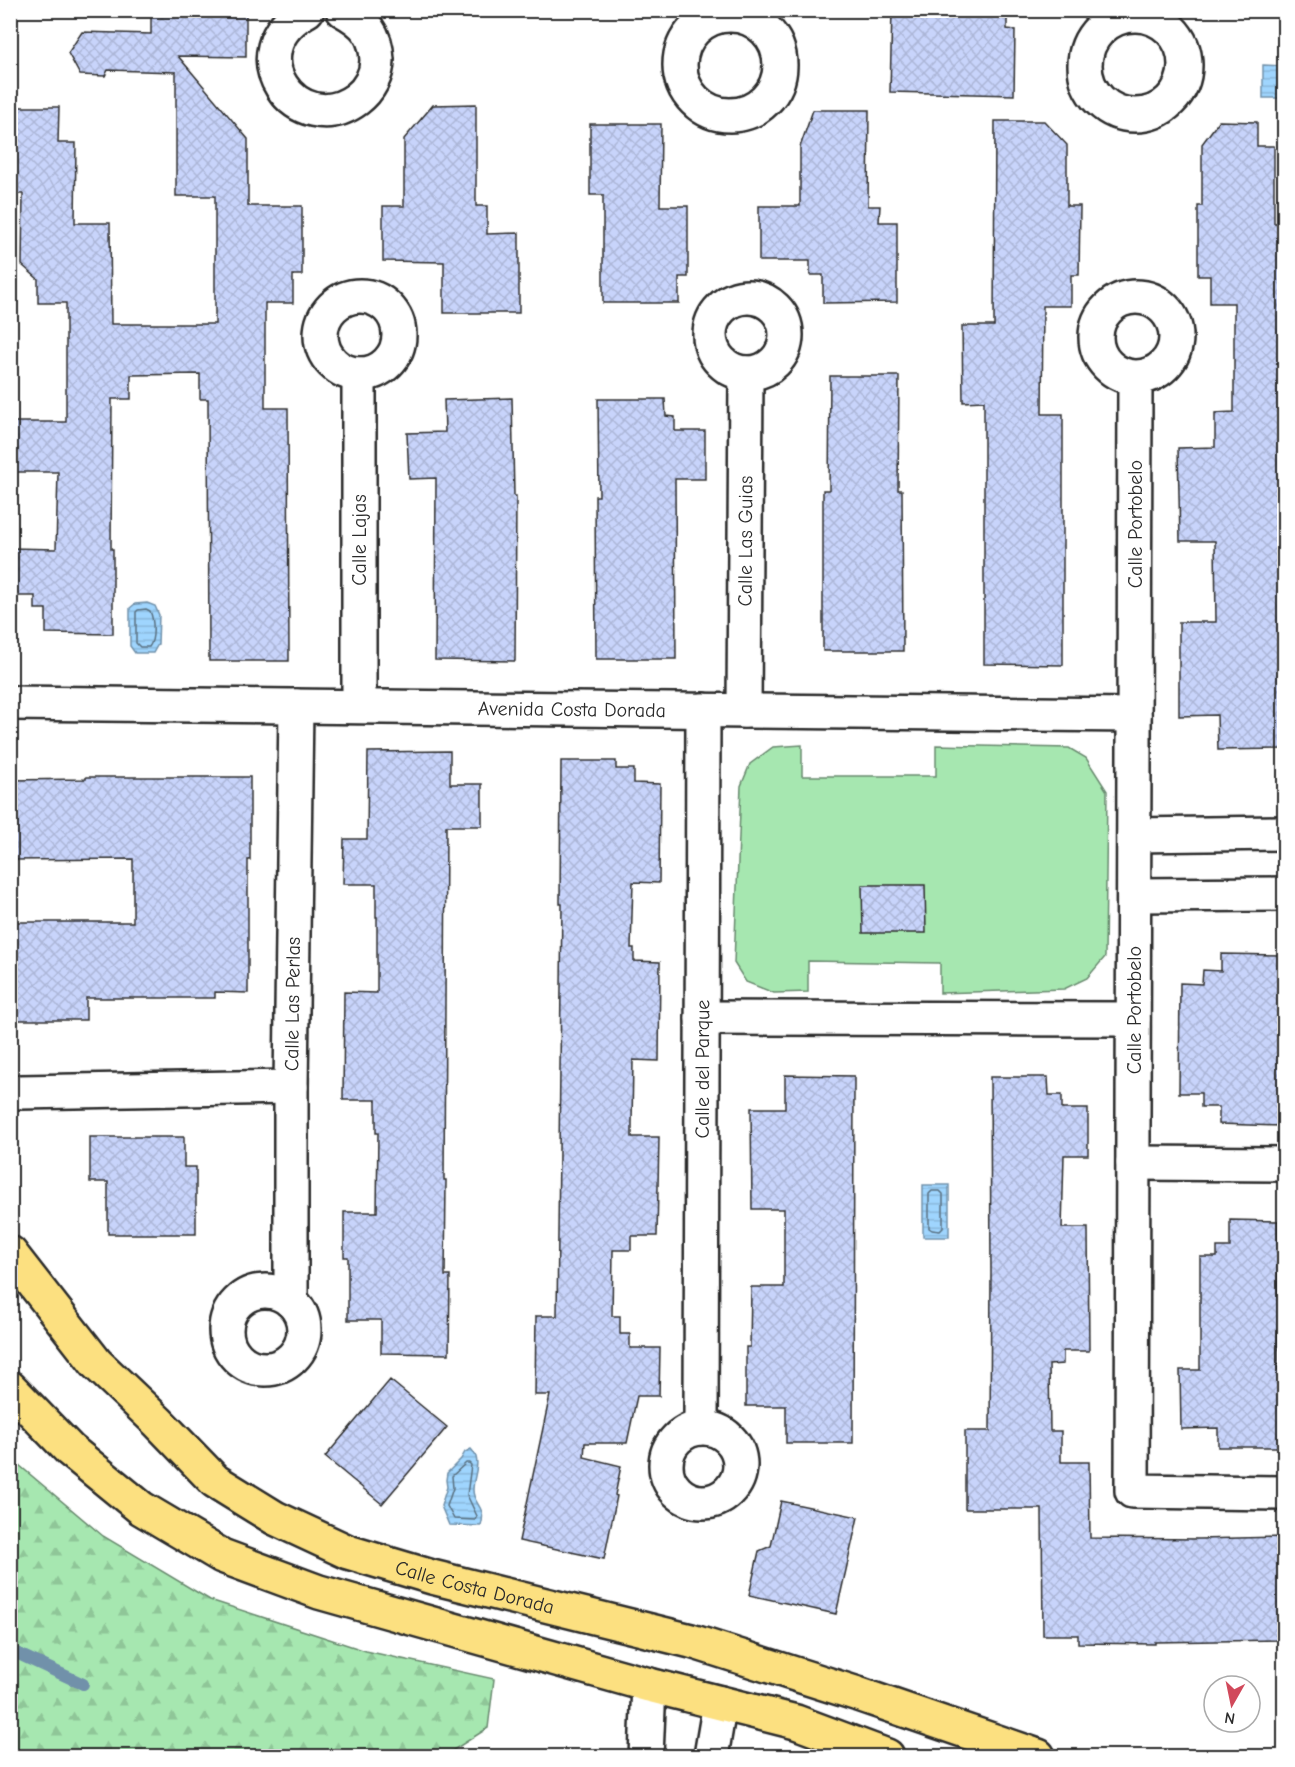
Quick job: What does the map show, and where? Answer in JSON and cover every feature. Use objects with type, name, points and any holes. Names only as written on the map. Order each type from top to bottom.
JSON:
[{"type":"main road","name":"Calle Costa Dorada","points":[[10,1253],[96,1363],[215,1481],[275,1518],[348,1552],[432,1577],[691,1641],[858,1694],[1038,1756]]},
{"type":"main road","points":[[10,1389],[70,1450],[141,1508],[222,1556],[319,1592],[649,1685],[796,1722],[887,1756]]},
{"type":"street","points":[[307,10],[294,18],[282,30],[275,45],[273,62],[277,78],[285,92],[298,103],[314,110],[330,111],[348,106],[362,96],[372,82],[377,65],[376,48],[370,32],[358,19],[343,10]]},
{"type":"street","name":"Calle Las Guias","points":[[744,711],[746,373]]},
{"type":"street","name":"Calle Lajas","points":[[359,374],[359,706]]},
{"type":"street","name":"Calle Portobelo","points":[[1135,378],[1132,1491],[1284,1493]]},
{"type":"street","name":"Avenida Costa Dorada","points":[[10,703],[1134,715]]},
{"type":"street","name":"Calle Las Perlas","points":[[291,1301],[296,706]]},
{"type":"street","name":"Calle del Parque","points":[[701,1427],[703,710]]},
{"type":"street","points":[[1134,835],[1284,833]]},
{"type":"street","points":[[1134,895],[1284,894]]},
{"type":"street","points":[[702,1018],[1133,1019]]},
{"type":"street","points":[[20,1092],[291,1087]]},
{"type":"street","points":[[1133,1163],[1284,1164]]},
{"type":"street","points":[[646,1756],[649,1685]]},
{"type":"street","points":[[711,1756],[720,1703]]},
{"type":"green space","points":[[802,745],[802,776],[936,776],[936,745],[1069,748],[1086,758],[1107,791],[1105,957],[1087,978],[1064,989],[940,993],[940,963],[808,961],[808,992],[774,993],[746,982],[734,963],[741,786],[750,764],[773,747]]},
{"type":"green space","points":[[10,1453],[19,1465],[103,1536],[210,1600],[366,1651],[494,1679],[488,1728],[444,1756],[11,1756]]},
{"type":"water","points":[[1263,65],[1284,66],[1284,98],[1263,98]]},
{"type":"water","points":[[147,603],[155,606],[159,615],[158,644],[153,653],[135,653],[130,646],[130,608],[135,604]]},
{"type":"water","points":[[923,1185],[949,1185],[949,1237],[923,1237]]},
{"type":"water","points":[[471,1449],[477,1463],[473,1490],[482,1514],[481,1526],[449,1525],[441,1506],[447,1487],[447,1473],[465,1452]]},
{"type":"building","points":[[151,10],[246,10],[246,57],[178,56],[248,139],[248,206],[302,206],[302,275],[293,275],[293,303],[265,303],[265,408],[288,408],[289,661],[209,661],[208,399],[200,399],[200,374],[131,375],[131,399],[112,399],[113,634],[46,633],[46,609],[35,609],[35,596],[10,596],[10,548],[56,549],[58,472],[10,472],[10,422],[66,422],[66,303],[38,303],[38,279],[22,265],[23,194],[10,194],[10,107],[59,107],[58,143],[76,143],[75,223],[110,223],[111,324],[215,324],[215,196],[176,196],[176,72],[108,70],[105,76],[80,75],[68,53],[82,32],[151,34]]},
{"type":"building","points":[[892,10],[982,10],[982,16],[1007,16],[1007,29],[1015,30],[1014,95],[890,92]]},
{"type":"building","points":[[476,104],[476,206],[487,206],[487,234],[519,233],[519,313],[444,313],[444,262],[383,261],[383,206],[404,206],[404,139],[433,105]]},
{"type":"building","points":[[813,110],[869,110],[868,206],[880,206],[879,222],[897,222],[897,302],[823,303],[823,275],[810,275],[810,261],[759,261],[759,206],[800,206],[800,147]]},
{"type":"building","points":[[995,121],[1044,121],[1067,145],[1067,206],[1080,206],[1079,275],[1071,275],[1071,306],[1043,306],[1042,414],[1063,414],[1063,665],[984,664],[984,401],[963,402],[962,326],[994,326]]},
{"type":"building","points":[[1219,121],[1257,122],[1257,146],[1274,146],[1274,223],[1284,223],[1284,749],[1218,750],[1217,715],[1179,716],[1179,622],[1216,622],[1215,541],[1180,541],[1178,448],[1215,447],[1215,413],[1234,412],[1234,303],[1210,303],[1210,276],[1198,276],[1198,206],[1202,206],[1202,144]]},
{"type":"building","points":[[590,124],[661,124],[660,206],[688,206],[688,277],[679,277],[679,303],[603,303],[603,195],[590,195]]},
{"type":"building","points":[[830,376],[899,376],[898,490],[902,490],[903,651],[823,651],[823,490],[829,490]]},
{"type":"building","points":[[512,398],[514,496],[516,496],[515,661],[435,660],[436,478],[409,479],[407,433],[445,432],[444,400]]},
{"type":"building","points":[[598,399],[665,399],[666,416],[675,417],[675,431],[705,431],[705,479],[675,479],[676,659],[596,659],[595,496],[599,496]]},
{"type":"building","points":[[450,751],[450,784],[482,784],[482,826],[446,826],[444,1180],[446,1180],[445,1276],[450,1276],[449,1354],[381,1353],[381,1320],[348,1320],[348,1257],[344,1257],[344,1212],[377,1212],[378,1133],[376,1133],[376,1100],[343,1100],[344,992],[377,993],[377,917],[376,884],[343,884],[344,839],[367,839],[368,752]]},
{"type":"building","points":[[561,761],[616,761],[616,769],[634,769],[634,783],[660,784],[659,883],[633,882],[631,948],[634,948],[634,961],[660,962],[659,1061],[633,1060],[632,1123],[632,1137],[659,1137],[657,1236],[631,1236],[631,1250],[613,1250],[612,1316],[620,1316],[620,1334],[630,1334],[630,1348],[660,1348],[659,1396],[637,1396],[627,1443],[585,1443],[584,1457],[621,1466],[604,1559],[519,1541],[550,1395],[535,1395],[536,1316],[557,1316],[562,904],[560,904]]},
{"type":"building","points":[[86,777],[250,777],[248,993],[215,992],[215,998],[86,998],[86,1020],[10,1020],[10,922],[133,922],[133,859],[10,860],[10,780],[86,779]]},
{"type":"building","points":[[862,885],[925,885],[926,933],[863,933]]},
{"type":"building","points":[[1221,954],[1284,955],[1282,1126],[1219,1124],[1219,1107],[1201,1107],[1201,1093],[1179,1093],[1180,983],[1202,984],[1203,970],[1221,971]]},
{"type":"building","points":[[785,1075],[854,1076],[853,1443],[786,1443],[786,1406],[746,1406],[746,1347],[750,1347],[751,1287],[784,1287],[784,1209],[752,1209],[751,1108],[785,1108]]},
{"type":"building","points":[[990,1077],[1048,1077],[1049,1095],[1062,1095],[1062,1109],[1088,1109],[1088,1155],[1064,1155],[1062,1228],[1088,1228],[1089,1351],[1063,1351],[1063,1364],[1049,1365],[1050,1431],[1061,1431],[1061,1462],[1089,1462],[1090,1538],[1284,1537],[1284,1640],[1155,1642],[1155,1644],[1078,1643],[1078,1635],[1043,1635],[1042,1509],[965,1509],[965,1431],[990,1431]]},
{"type":"building","points":[[90,1137],[184,1137],[184,1167],[196,1167],[196,1234],[108,1234],[108,1182],[90,1182]]},
{"type":"building","points":[[1230,1220],[1278,1221],[1278,1370],[1283,1370],[1284,1447],[1218,1447],[1218,1428],[1181,1429],[1180,1370],[1200,1370],[1200,1257],[1217,1257],[1217,1247],[1230,1247]]},
{"type":"building","points":[[390,1380],[447,1427],[382,1504],[325,1457]]},
{"type":"building","points":[[781,1501],[858,1517],[836,1614],[749,1595],[759,1551],[771,1546]]},
{"type":"waterway","points":[[10,1650],[83,1684]]}]
